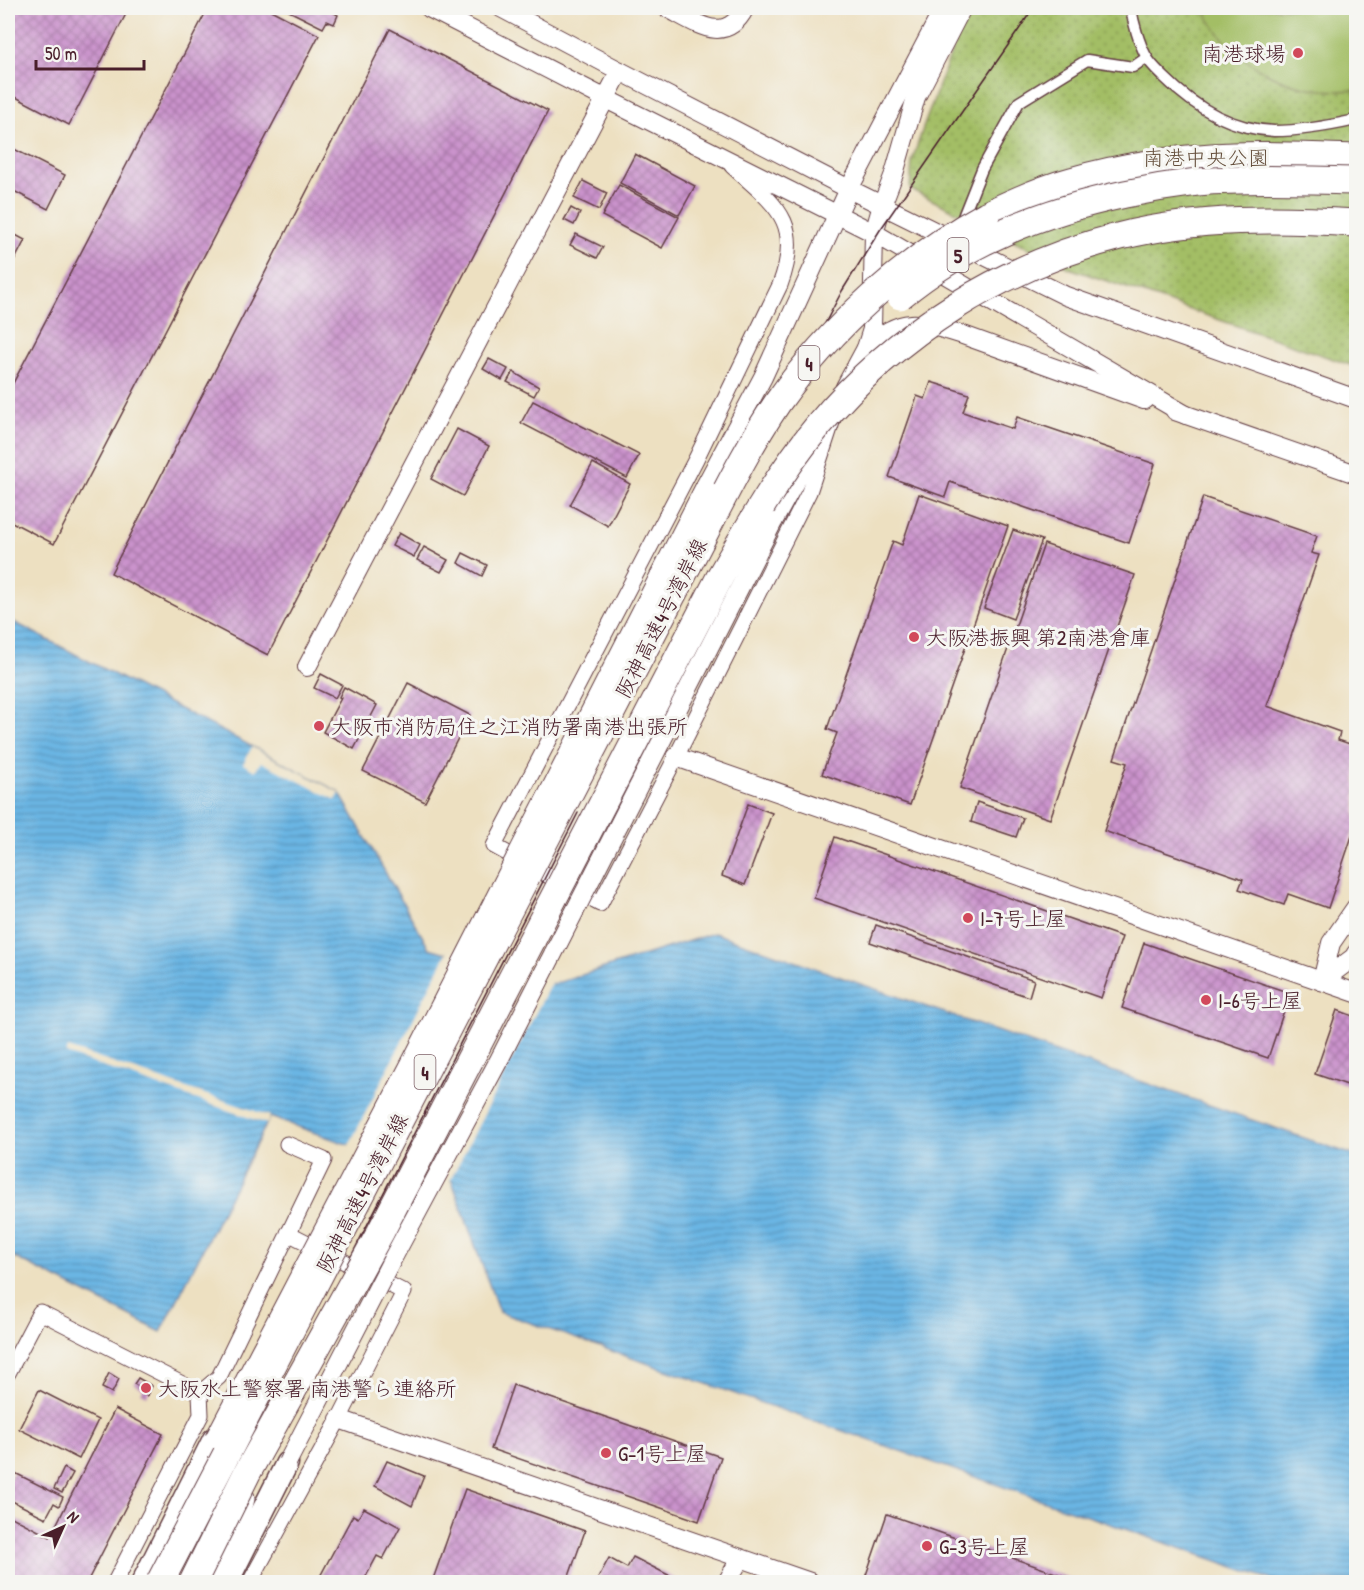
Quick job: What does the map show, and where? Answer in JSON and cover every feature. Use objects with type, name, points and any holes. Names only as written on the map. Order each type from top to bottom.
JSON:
[{"type":"highway","name":"阪神高速4号湾岸線","points":[[160,1582],[690,561],[762,427],[811,360],[841,327],[922,255],[986,215],[1042,190],[1068,181],[1179,160],[1234,156],[1356,158]]},
{"type":"highway","name":"5","points":[[690,561],[767,442],[791,407],[814,380],[880,311],[956,256],[1013,227],[1043,216],[1106,198],[1158,188],[1197,182],[1356,181]]},
{"type":"highway","name":"5","points":[[721,574],[743,529],[774,476],[814,418],[862,367],[902,330],[955,291],[982,275],[1047,244],[1139,218],[1251,204],[1356,204]]},
{"type":"highway","name":"阪神高速4号湾岸線","points":[[193,1582],[248,1473],[380,1233],[721,574],[780,476],[820,425],[864,377],[913,335],[982,289],[1011,275],[1088,246],[1150,231],[1243,220],[1356,223]]},
{"type":"highway","points":[[217,1582],[223,1570],[248,1473]]},
{"type":"main road","points":[[143,1582],[214,1439]]},
{"type":"main road","points":[[227,1582],[287,1463]]},
{"type":"street","points":[[429,8],[874,233],[1186,415]]},
{"type":"street","points":[[501,8],[849,189],[1066,296],[1356,399]]},
{"type":"street","points":[[667,8],[706,28],[726,28],[739,19],[745,8]]},
{"type":"street","points":[[214,1439],[705,486],[763,378],[849,189],[944,8]]},
{"type":"street","points":[[287,1463],[499,1060],[773,522],[866,348],[872,329],[874,233],[916,97],[962,8]]},
{"type":"street","points":[[1131,8],[1146,58],[1180,93],[1199,108],[1232,123],[1272,130],[1312,130],[1356,120]]},
{"type":"street","points":[[961,222],[982,169],[1019,102],[1087,60],[1133,67],[1146,58]]},
{"type":"street","points":[[307,667],[620,71]]},
{"type":"street","points":[[728,161],[775,206],[786,224],[789,242],[786,269],[696,459],[494,846],[600,904],[809,492],[841,397]]},
{"type":"street","points":[[866,348],[878,337],[901,325],[918,323],[937,327],[1356,474]]},
{"type":"street","points":[[676,757],[1356,993]]},
{"type":"street","points":[[1322,981],[1330,943],[1356,907]]},
{"type":"street","points":[[1322,981],[1354,957],[1356,953]]},
{"type":"street","points":[[115,1582],[201,1415],[201,1393],[219,1377],[324,1160],[287,1144]]},
{"type":"street","points":[[250,1582],[339,1419],[404,1292],[288,1233]]},
{"type":"street","points":[[8,1374],[40,1312],[201,1393]]},
{"type":"street","points":[[339,1419],[810,1582]]},
{"type":"street","points":[[727,1582],[740,1558]]},
{"type":"green space","name":"南港中央公園","points":[[973,8],[1356,8],[1356,367],[1069,268],[910,189],[912,161],[923,128],[956,40]]},
{"type":"green space","name":"南港球場","points":[[1203,8],[1356,8],[1356,90],[1332,91],[1309,88],[1266,73],[1247,61],[1230,46],[1215,28]]},
{"type":"water","points":[[8,619],[339,792],[429,948],[554,984],[714,933],[1356,1156],[1356,1582],[1278,1582],[499,1312],[452,1181],[270,1117],[161,1332],[8,1254]]},
{"type":"pier","points":[[252,747],[340,793],[336,800],[261,762],[255,771],[243,764]]},
{"type":"pier","points":[[448,951],[552,981],[449,1183],[348,1147]]},
{"type":"pier","points":[[68,1048],[270,1116],[267,1124],[66,1054]]},
{"type":"building","points":[[8,8],[129,8],[69,125],[8,93]]},
{"type":"building","points":[[208,8],[267,8],[319,35],[54,544],[8,520],[8,393]]},
{"type":"building","points":[[283,8],[333,8],[331,11],[338,15],[334,24],[327,21],[323,28]]},
{"type":"building","points":[[390,29],[548,111],[268,655],[111,573]]},
{"type":"building","points":[[8,146],[65,175],[48,209],[8,188]]},
{"type":"building","points":[[635,154],[695,186],[679,215],[620,183]]},
{"type":"building","points":[[583,181],[607,193],[599,210],[574,198]]},
{"type":"building","points":[[619,185],[679,217],[662,248],[602,216]]},
{"type":"building","points":[[571,208],[580,213],[574,225],[564,220]]},
{"type":"building","points":[[8,231],[25,240],[8,273]]},
{"type":"building","points":[[576,234],[603,247],[597,258],[570,245]]},
{"type":"building","points":[[489,359],[508,369],[502,380],[483,369]]},
{"type":"building","points":[[513,372],[539,387],[534,396],[507,382]]},
{"type":"building","points":[[931,382],[969,394],[963,412],[1013,429],[1017,417],[1155,464],[1129,543],[950,482],[945,497],[889,477],[917,396],[925,399]]},
{"type":"building","points":[[533,401],[639,455],[627,478],[521,423]]},
{"type":"building","points":[[457,429],[489,446],[463,496],[431,479]]},
{"type":"building","points":[[593,463],[630,484],[608,526],[570,505]]},
{"type":"building","name":"大阪港振興 第2南港倉庫","points":[[919,494],[1008,526],[910,805],[822,774],[837,733],[827,729],[893,541],[902,545]]},
{"type":"building","points":[[1203,497],[1317,536],[1311,553],[1319,555],[1267,706],[1340,732],[1338,740],[1356,746],[1356,824],[1328,908],[1288,894],[1284,905],[1239,889],[1243,879],[1104,831],[1127,763],[1114,759]]},
{"type":"building","points":[[1013,530],[1042,540],[1013,619],[984,608]]},
{"type":"building","points":[[399,533],[420,545],[414,557],[392,546]]},
{"type":"building","points":[[1044,544],[1135,575],[1050,819],[960,788]]},
{"type":"building","points":[[424,547],[448,560],[441,572],[417,560]]},
{"type":"building","points":[[463,553],[487,565],[482,576],[458,563]]},
{"type":"building","points":[[321,674],[342,685],[335,698],[314,688]]},
{"type":"building","points":[[408,683],[470,715],[425,802],[363,771]]},
{"type":"building","points":[[344,687],[377,705],[354,749],[323,732],[341,698],[339,697]]},
{"type":"building","points":[[977,802],[1023,818],[1016,837],[971,822]]},
{"type":"building","points":[[748,804],[772,813],[745,885],[722,876]]},
{"type":"building","name":"I-7号上屋","points":[[835,837],[1122,937],[1101,998],[814,898]]},
{"type":"building","points":[[876,925],[1034,980],[1029,997],[870,942]]},
{"type":"building","name":"I-6号上屋","points":[[1144,943],[1290,993],[1268,1058],[1122,1008]]},
{"type":"building","points":[[1337,1010],[1356,1017],[1356,1088],[1315,1074]]},
{"type":"building","points":[[109,1373],[119,1379],[112,1393],[102,1388]]},
{"type":"building","name":"大阪水上警察署 南港警ら連絡所","points":[[138,1378],[152,1386],[147,1396],[141,1393],[143,1389],[134,1384]]},
{"type":"building","name":"G-1号上屋","points":[[513,1385],[721,1457],[699,1521],[491,1449]]},
{"type":"building","points":[[39,1390],[98,1420],[79,1459],[19,1429]]},
{"type":"building","points":[[115,1409],[163,1434],[87,1582],[8,1582],[8,1515],[50,1537]]},
{"type":"building","points":[[387,1461],[424,1476],[412,1506],[375,1486]]},
{"type":"building","points":[[64,1468],[73,1473],[62,1493],[54,1489]]},
{"type":"building","points":[[13,1472],[63,1497],[59,1506],[54,1503],[46,1518],[8,1499],[8,1482]]},
{"type":"building","points":[[465,1489],[585,1531],[567,1582],[432,1582]]},
{"type":"building","points":[[364,1508],[400,1527],[383,1559],[377,1556],[363,1582],[317,1582],[353,1515],[358,1518]]},
{"type":"building","name":"G-3号上屋","points":[[887,1514],[1081,1582],[879,1582],[865,1578]]},
{"type":"building","points":[[633,1557],[682,1582],[596,1582],[609,1558],[627,1568]]},
{"type":"tram line","points":[[174,1582],[528,889],[842,291],[880,230],[1033,8]]},
{"type":"tram line","points":[[205,1542],[578,813]]},
{"type":"place","name":"南港球場","points":[[1298,53]]},
{"type":"place","name":"大阪港振興 第2南港倉庫","points":[[914,637]]},
{"type":"place","name":"大阪市消防局住之江消防署南港出張所","points":[[319,726]]},
{"type":"place","name":"I-7号上屋","points":[[968,918]]},
{"type":"place","name":"I-6号上屋","points":[[1206,1000]]},
{"type":"place","name":"大阪水上警察署 南港警ら連絡所","points":[[146,1388]]},
{"type":"place","name":"G-1号上屋","points":[[606,1453]]},
{"type":"place","name":"G-3号上屋","points":[[927,1546]]}]
